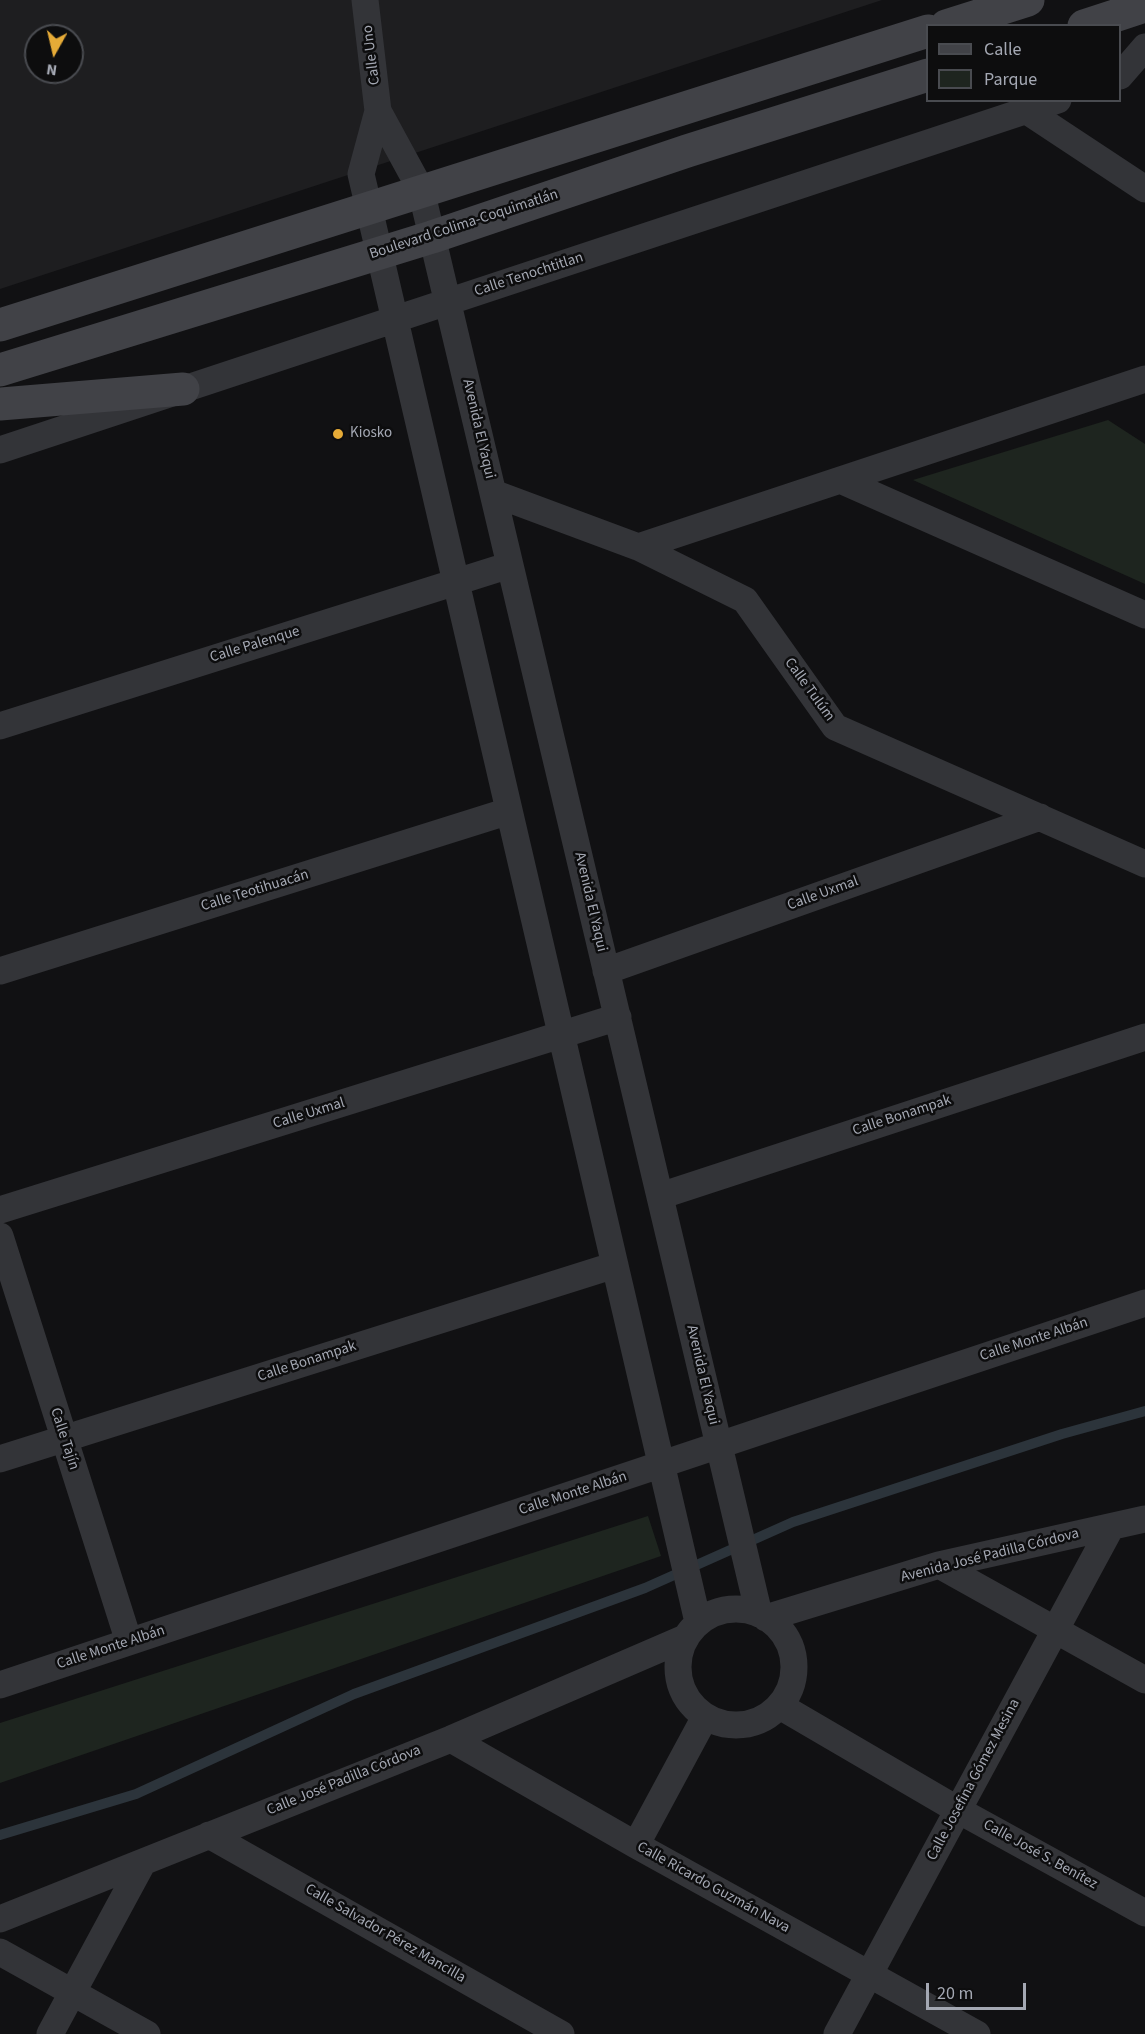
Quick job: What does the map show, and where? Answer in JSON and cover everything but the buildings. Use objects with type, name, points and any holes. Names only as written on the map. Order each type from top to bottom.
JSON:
[{"type":"main road","points":[[952,24],[1028,0]]},
{"type":"main road","points":[[1090,24],[1145,6]]},
{"type":"main road","points":[[0,325],[926,31]]},
{"type":"main road","name":"Boulevard Colima-Coquimatlán","points":[[0,370],[432,237],[687,151],[926,75]]},
{"type":"main road","points":[[0,404],[183,389]]},
{"type":"street","name":"Calle Uno","points":[[365,0],[378,111],[361,174],[369,208]]},
{"type":"street","points":[[1121,74],[1145,47]]},
{"type":"street","name":"Calle Tenochtitlan","points":[[0,450],[1052,102]]},
{"type":"street","name":"Calle Uno","points":[[378,111],[421,190]]},
{"type":"street","points":[[1027,111],[1145,189]]},
{"type":"street","name":"Avenida El Yaqui","points":[[421,190],[748,1567],[763,1616]]},
{"type":"street","points":[[369,208],[692,1592],[691,1630],[679,1655],[677,1672],[682,1690],[691,1705],[705,1717],[720,1724],[736,1726],[753,1724],[768,1717],[780,1706],[791,1688],[795,1669],[792,1649],[782,1631],[763,1616],[744,1609],[728,1609],[712,1614],[691,1630]]},
{"type":"street","points":[[638,547],[1145,379]]},
{"type":"street","points":[[840,480],[1145,615]]},
{"type":"street","name":"Calle Tulúm","points":[[493,492],[638,547],[745,600],[835,727],[1145,864]]},
{"type":"street","name":"Calle Palenque","points":[[0,726],[510,565]]},
{"type":"street","name":"Calle Teotihuacán","points":[[0,971],[509,811]]},
{"type":"street","name":"Calle Uxmal","points":[[606,971],[1040,817]]},
{"type":"street","name":"Calle Uxmal","points":[[0,1210],[618,1017]]},
{"type":"street","name":"Calle Bonampak","points":[[660,1196],[1145,1037]]},
{"type":"street","name":"Calle Tajín","points":[[0,1236],[129,1642]]},
{"type":"street","name":"Calle Bonampak","points":[[0,1459],[615,1265]]},
{"type":"street","name":"Calle Monte Albán","points":[[0,1685],[1145,1303]]},
{"type":"street","name":"Avenida José Padilla Córdova","points":[[763,1616],[939,1565],[1145,1519]]},
{"type":"street","name":"Calle Josefina Gómez Mesina","points":[[837,2034],[1111,1527]]},
{"type":"street","points":[[939,1565],[1145,1680]]},
{"type":"street","name":"Calle José Padilla Córdova","points":[[0,1919],[451,1738],[691,1630]]},
{"type":"street","name":"Calle José S. Benítez","points":[[780,1706],[958,1810],[1145,1912]]},
{"type":"street","points":[[636,1845],[705,1717]]},
{"type":"street","name":"Calle Ricardo Guzmán Nava","points":[[451,1738],[636,1845],[977,2034]]},
{"type":"street","name":"Calle Salvador Pérez Mancilla","points":[[209,1835],[561,2034]]},
{"type":"street","points":[[50,2034],[143,1862]]},
{"type":"street","points":[[0,1952],[147,2034]]},
{"type":"shaded area","points":[[0,0],[882,0],[0,289]]},
{"type":"green space","points":[[1108,420],[1145,444],[1145,584],[913,480]]},
{"type":"green space","points":[[648,1516],[661,1556],[0,1783],[0,1723]]},
{"type":"waterway","points":[[0,1835],[136,1794],[354,1694],[645,1588],[793,1522],[1062,1434],[1145,1411]]},
{"type":"place","name":"Kiosko","points":[[338,434]]}]
